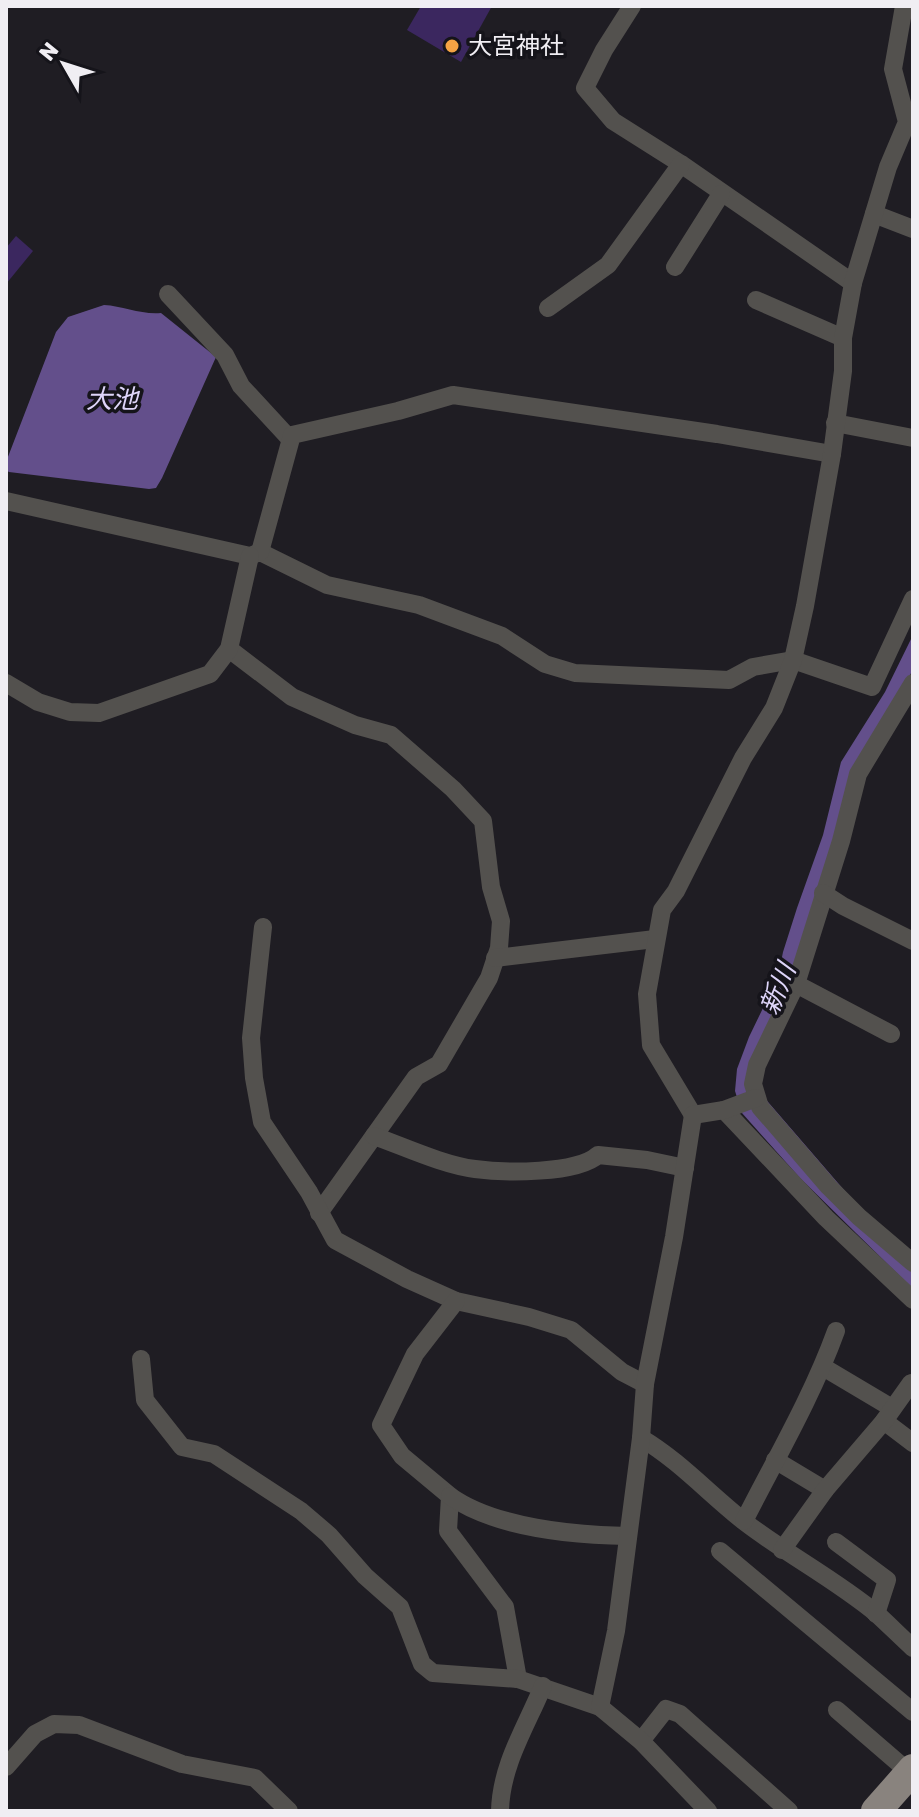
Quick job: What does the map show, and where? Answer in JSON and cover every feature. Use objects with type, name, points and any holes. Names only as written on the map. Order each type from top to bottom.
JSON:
[{"type":"main road","points":[[876,1811],[911,1771]]},
{"type":"street","points":[[632,6],[604,50],[585,88],[613,121],[681,164],[853,283]]},
{"type":"street","points":[[600,1707],[616,1631],[645,1384],[693,1115],[651,1045],[647,994],[655,939],[662,910],[676,891],[743,758],[774,708],[793,660],[832,454],[843,371],[843,338],[853,283],[888,167],[907,122],[893,69],[904,6]]},
{"type":"street","points":[[548,308],[608,265],[681,164]]},
{"type":"street","points":[[675,267],[721,194]]},
{"type":"street","points":[[874,214],[913,229]]},
{"type":"street","points":[[168,294],[225,355],[241,386],[290,439]]},
{"type":"street","points":[[756,300],[843,338]]},
{"type":"street","points":[[6,683],[38,702],[70,712],[99,713],[210,674],[229,649],[290,439],[292,435],[312,428],[383,414],[453,395],[832,454]]},
{"type":"street","points":[[835,423],[913,438]]},
{"type":"street","points":[[6,501],[255,554],[327,585],[419,605],[502,636],[545,664],[575,673],[729,680],[753,667],[793,660],[872,687],[900,706]]},
{"type":"street","points":[[872,687],[913,599]]},
{"type":"street","points":[[229,649],[292,697],[355,725],[391,735],[453,789],[483,821],[491,887],[501,921],[499,948],[489,978],[439,1064],[416,1077],[319,1213]]},
{"type":"street","points":[[913,683],[858,774],[841,841],[796,984],[757,1065],[753,1084],[760,1107],[829,1187],[913,1263]]},
{"type":"street","points":[[823,893],[913,941]]},
{"type":"street","points":[[263,927],[251,1038],[262,1122],[335,1240],[407,1279],[456,1301],[571,1330],[622,1372],[645,1384]]},
{"type":"street","points":[[495,958],[655,939]]},
{"type":"street","points":[[796,984],[891,1034]]},
{"type":"street","points":[[693,1115],[724,1110],[756,1098]]},
{"type":"street","points":[[724,1110],[826,1218],[913,1300]]},
{"type":"street","points":[[374,1136],[473,1169],[559,1169],[591,1162],[598,1155],[685,1168]]},
{"type":"street","points":[[456,1301],[415,1354],[381,1425],[402,1456],[450,1496],[489,1514],[573,1535],[628,1536]]},
{"type":"street","points":[[744,1521],[823,1367],[836,1331]]},
{"type":"street","points":[[141,1359],[145,1400],[182,1447],[214,1454],[301,1511],[329,1535],[365,1576],[400,1607],[422,1664],[433,1673],[518,1679],[600,1707],[641,1741],[708,1811]]},
{"type":"street","points":[[823,1367],[888,1415],[913,1443]]},
{"type":"street","points":[[782,1550],[825,1490],[911,1383]]},
{"type":"street","points":[[641,1438],[678,1462],[744,1521],[782,1550],[876,1614],[913,1648]]},
{"type":"street","points":[[775,1460],[825,1490]]},
{"type":"street","points":[[450,1496],[448,1531],[505,1607],[518,1679]]},
{"type":"street","points":[[836,1542],[887,1580],[876,1614]]},
{"type":"street","points":[[720,1551],[913,1712]]},
{"type":"street","points":[[500,1811],[506,1772],[543,1686]]},
{"type":"street","points":[[641,1741],[666,1709],[680,1714],[789,1811]]},
{"type":"street","points":[[837,1710],[911,1771]]},
{"type":"street","points":[[6,1767],[35,1734],[54,1724],[79,1725],[182,1764],[255,1778],[289,1811]]},
{"type":"water","name":"大池","points":[[104,305],[161,313],[216,357],[162,478],[156,488],[149,489],[9,472],[6,462],[56,332],[68,317]]},
{"type":"water","name":"新川","points":[[913,635],[913,670],[896,698],[749,1080],[913,1270],[913,1289],[800,1178],[742,1113],[735,1091],[737,1069],[749,1037],[778,977],[783,952],[823,835],[841,762],[885,692]]},
{"type":"building","name":"大宮神社","points":[[421,6],[492,6],[461,62],[407,30]]},
{"type":"building","points":[[16,236],[33,251],[6,284],[6,248]]},
{"type":"place","name":"大宮神社","points":[[452,46]]}]
